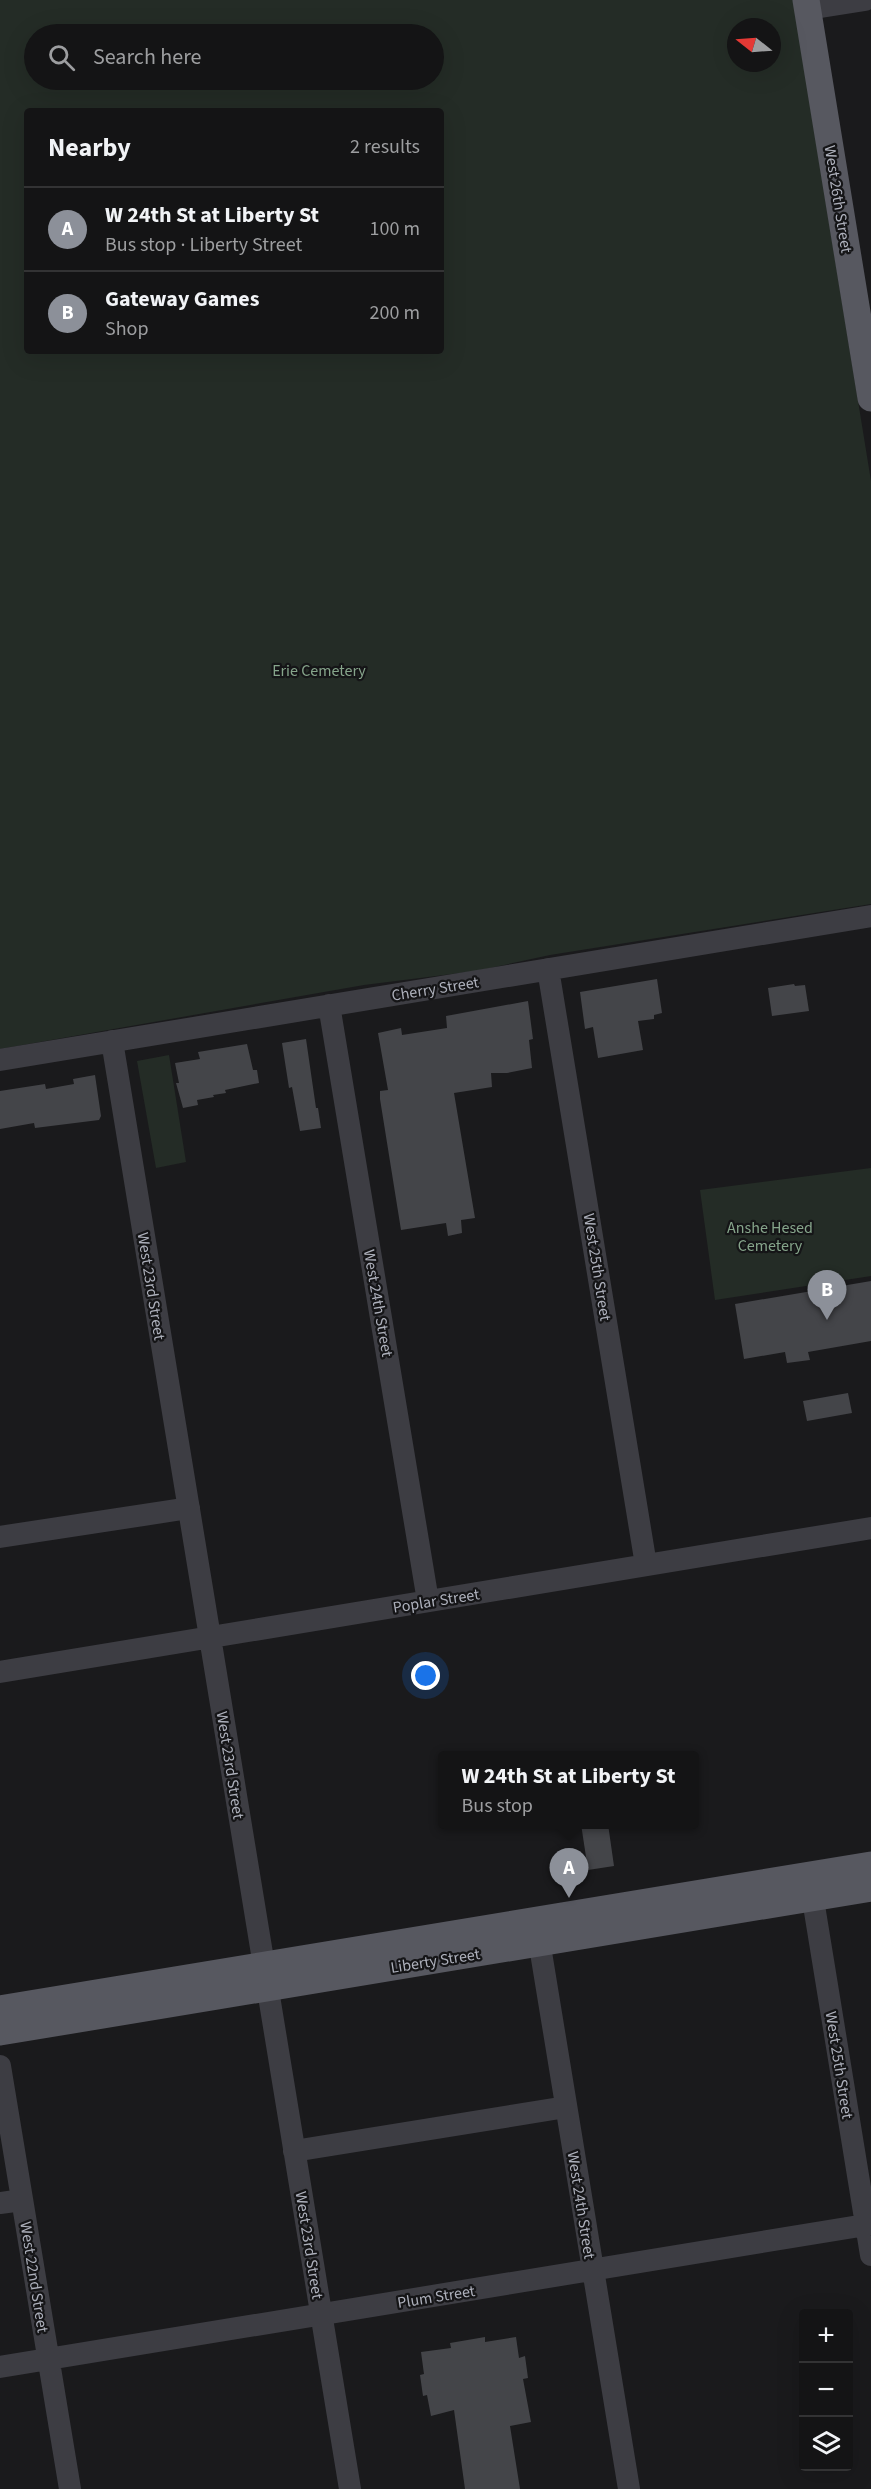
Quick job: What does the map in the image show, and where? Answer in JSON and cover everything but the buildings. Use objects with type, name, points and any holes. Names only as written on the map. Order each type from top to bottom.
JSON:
[{"type":"main road","name":"West 26th Street","points":[[807,5],[871,398]]},
{"type":"main road","name":"Liberty Street","points":[[811,1887],[871,1865]]},
{"type":"main road","name":"Liberty Street","points":[[0,2032],[266,1977],[537,1932],[811,1887],[871,1888]]},
{"type":"main road","name":"Liberty Street","points":[[0,2009],[266,1977]]},
{"type":"street","points":[[807,5],[865,0]]},
{"type":"street","name":"Cherry Street","points":[[0,1060],[871,916]]},
{"type":"street","name":"West 25th Street","points":[[548,969],[646,1565]]},
{"type":"street","name":"West 24th Street","points":[[329,1005],[428,1601]]},
{"type":"street","name":"West 23rd Street","points":[[112,1041],[350,2489]]},
{"type":"street","points":[[0,1537],[189,1508]]},
{"type":"street","name":"Poplar Street","points":[[0,1672],[871,1528]]},
{"type":"street","name":"West 25th Street","points":[[811,1887],[868,2224],[871,2255]]},
{"type":"street","name":"West 24th Street","points":[[537,1932],[629,2489]]},
{"type":"street","name":"West 22nd Street","points":[[0,2066],[11,2201],[48,2359],[70,2489]]},
{"type":"street","points":[[294,2151],[566,2107]]},
{"type":"street","name":"Plum Street","points":[[0,2367],[868,2224]]},
{"type":"green space","name":"Erie Cemetery","points":[[0,0],[793,0],[871,481],[871,904],[550,955],[476,971],[364,985],[0,1049]]},
{"type":"green space","points":[[169,1055],[186,1162],[156,1168],[137,1061]]},
{"type":"green space","name":"Anshe Hesed Cemetery","points":[[871,1168],[871,1276],[715,1300],[700,1190]]},
{"type":"place","name":"Gateway Games","points":[[827,1320]]},
{"type":"place","name":"W 24th St at Liberty St","points":[[569,1898]]}]
